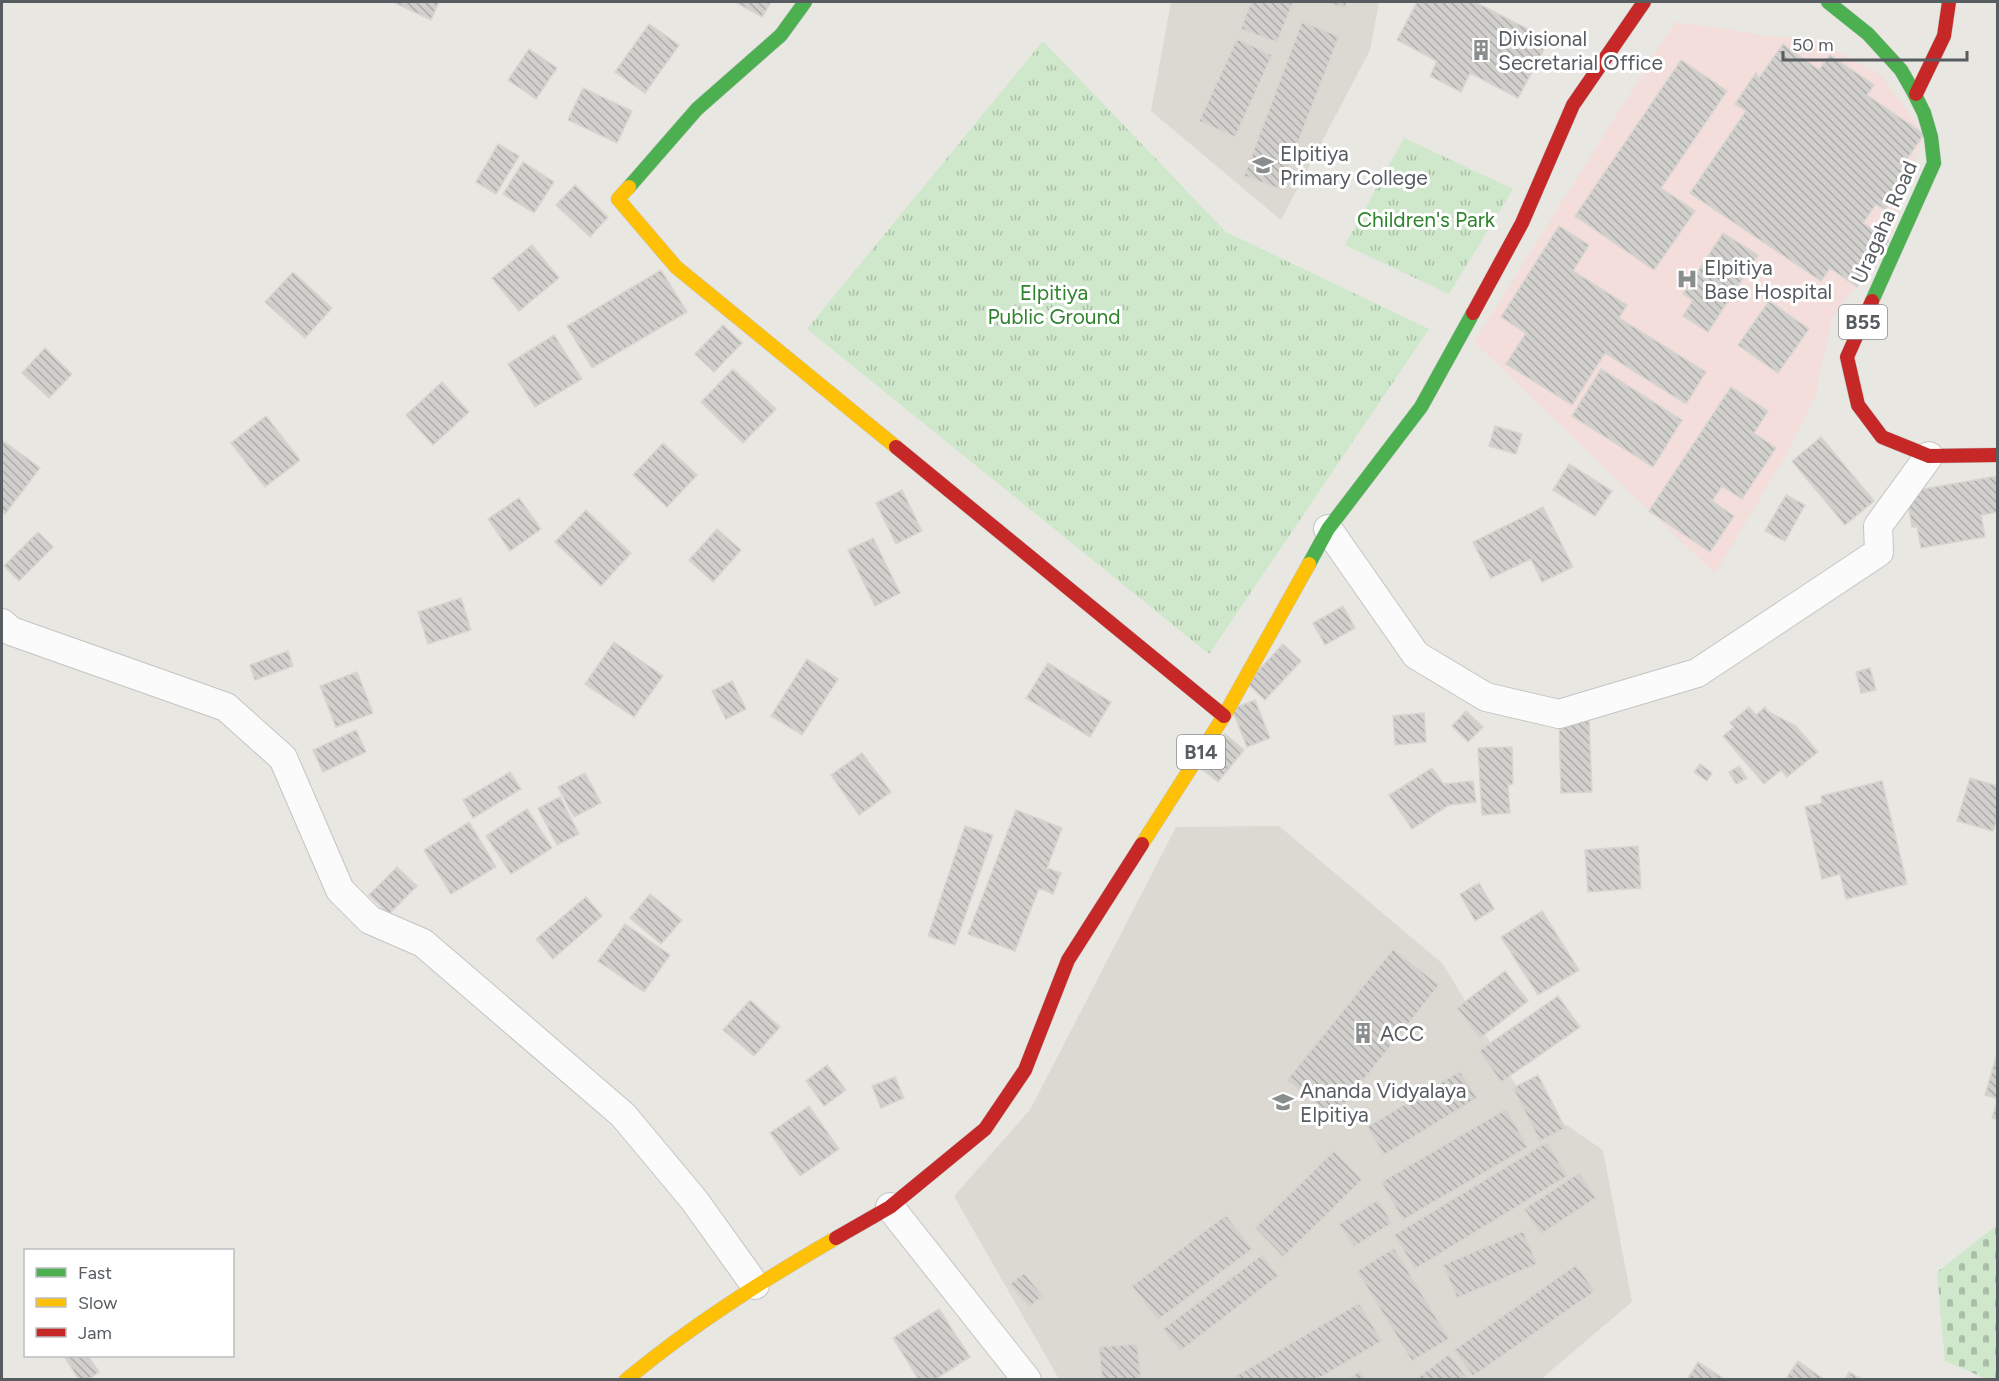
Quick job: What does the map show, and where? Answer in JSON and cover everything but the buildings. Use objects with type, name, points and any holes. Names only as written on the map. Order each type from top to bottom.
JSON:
[{"type":"main road","points":[[805,2],[781,35],[697,108],[618,199],[676,267],[1224,717]]},
{"type":"main road","name":"Uragaha Road","points":[[1828,2],[1878,42],[1899,68],[1916,94],[1927,119],[1933,144],[1934,163],[1847,357],[1858,405],[1882,437],[1929,456],[1998,455]]},
{"type":"main road","points":[[1916,94],[1944,36],[1948,2]]},
{"type":"main road","name":"B14","points":[[626,1380],[658,1353],[756,1285],[890,1208],[985,1129],[1025,1070],[1068,960],[1224,717],[1329,529],[1421,407],[1522,223],[1573,105],[1633,7]]},
{"type":"street","points":[[1329,529],[1416,655],[1486,697],[1559,714],[1697,673],[1879,552],[1878,526],[1929,456]]},
{"type":"street","points":[[2,623],[10,631],[226,707],[283,758],[340,890],[370,920],[423,943],[623,1115],[694,1200],[756,1285]]},
{"type":"street","points":[[890,1208],[1027,1380]]},
{"type":"shaded area","name":"Elpitiya Primary College","points":[[1171,2],[1379,2],[1370,50],[1281,220],[1151,111]]},
{"type":"shaded area","name":"Elpitiya Base Hospital","points":[[1675,22],[1770,36],[1815,39],[1882,76],[1924,134],[1889,241],[1832,318],[1815,397],[1786,455],[1715,574],[1474,342]]},
{"type":"shaded area","name":"Ananda Vidyalaya Elpitiya","points":[[1279,826],[1443,964],[1522,1095],[1603,1150],[1632,1302],[1541,1379],[1059,1379],[954,1196],[1030,1110],[1176,827]]},
{"type":"green space","name":"Elpitiya Public Ground","points":[[1043,41],[1226,232],[1429,329],[1209,654],[807,329]]},
{"type":"green space","name":"Children's Park","points":[[1404,138],[1513,189],[1449,294],[1345,245]]},
{"type":"green space","points":[[1997,1225],[1997,1379],[1987,1379],[1945,1361],[1937,1272]]},
{"type":"traffic: fast","points":[[629,187],[697,109],[781,35],[805,2]]},
{"type":"traffic: fast","points":[[1828,2],[1868,34],[1901,70],[1924,113],[1931,137],[1934,163],[1872,301]]},
{"type":"traffic: fast","points":[[1309,564],[1328,529],[1421,407],[1473,313]]},
{"type":"traffic: slow","points":[[629,187],[618,199],[676,267],[896,447]]},
{"type":"traffic: slow","points":[[1142,844],[1224,716],[1309,564]]},
{"type":"traffic: slow","points":[[626,1380],[728,1304],[836,1238]]},
{"type":"traffic: jam","points":[[1473,313],[1522,223],[1573,105],[1644,2]]},
{"type":"traffic: jam","points":[[1916,94],[1944,36],[1949,2]]},
{"type":"traffic: jam","points":[[1872,301],[1847,357],[1858,405],[1882,437],[1929,456],[1998,455]]},
{"type":"traffic: jam","points":[[896,447],[1224,716]]},
{"type":"traffic: jam","points":[[836,1238],[890,1207],[985,1129],[1025,1070],[1068,960],[1142,844]]},
{"type":"place","name":"Divisional Secretarial Office","points":[[1481,50]]},
{"type":"place","name":"Elpitiya Primary College","points":[[1263,165]]},
{"type":"place","name":"Elpitiya Base Hospital","points":[[1687,279]]},
{"type":"place","name":"ACC","points":[[1363,1033]]},
{"type":"place","name":"Ananda Vidyalaya Elpitiya","points":[[1283,1102]]}]
